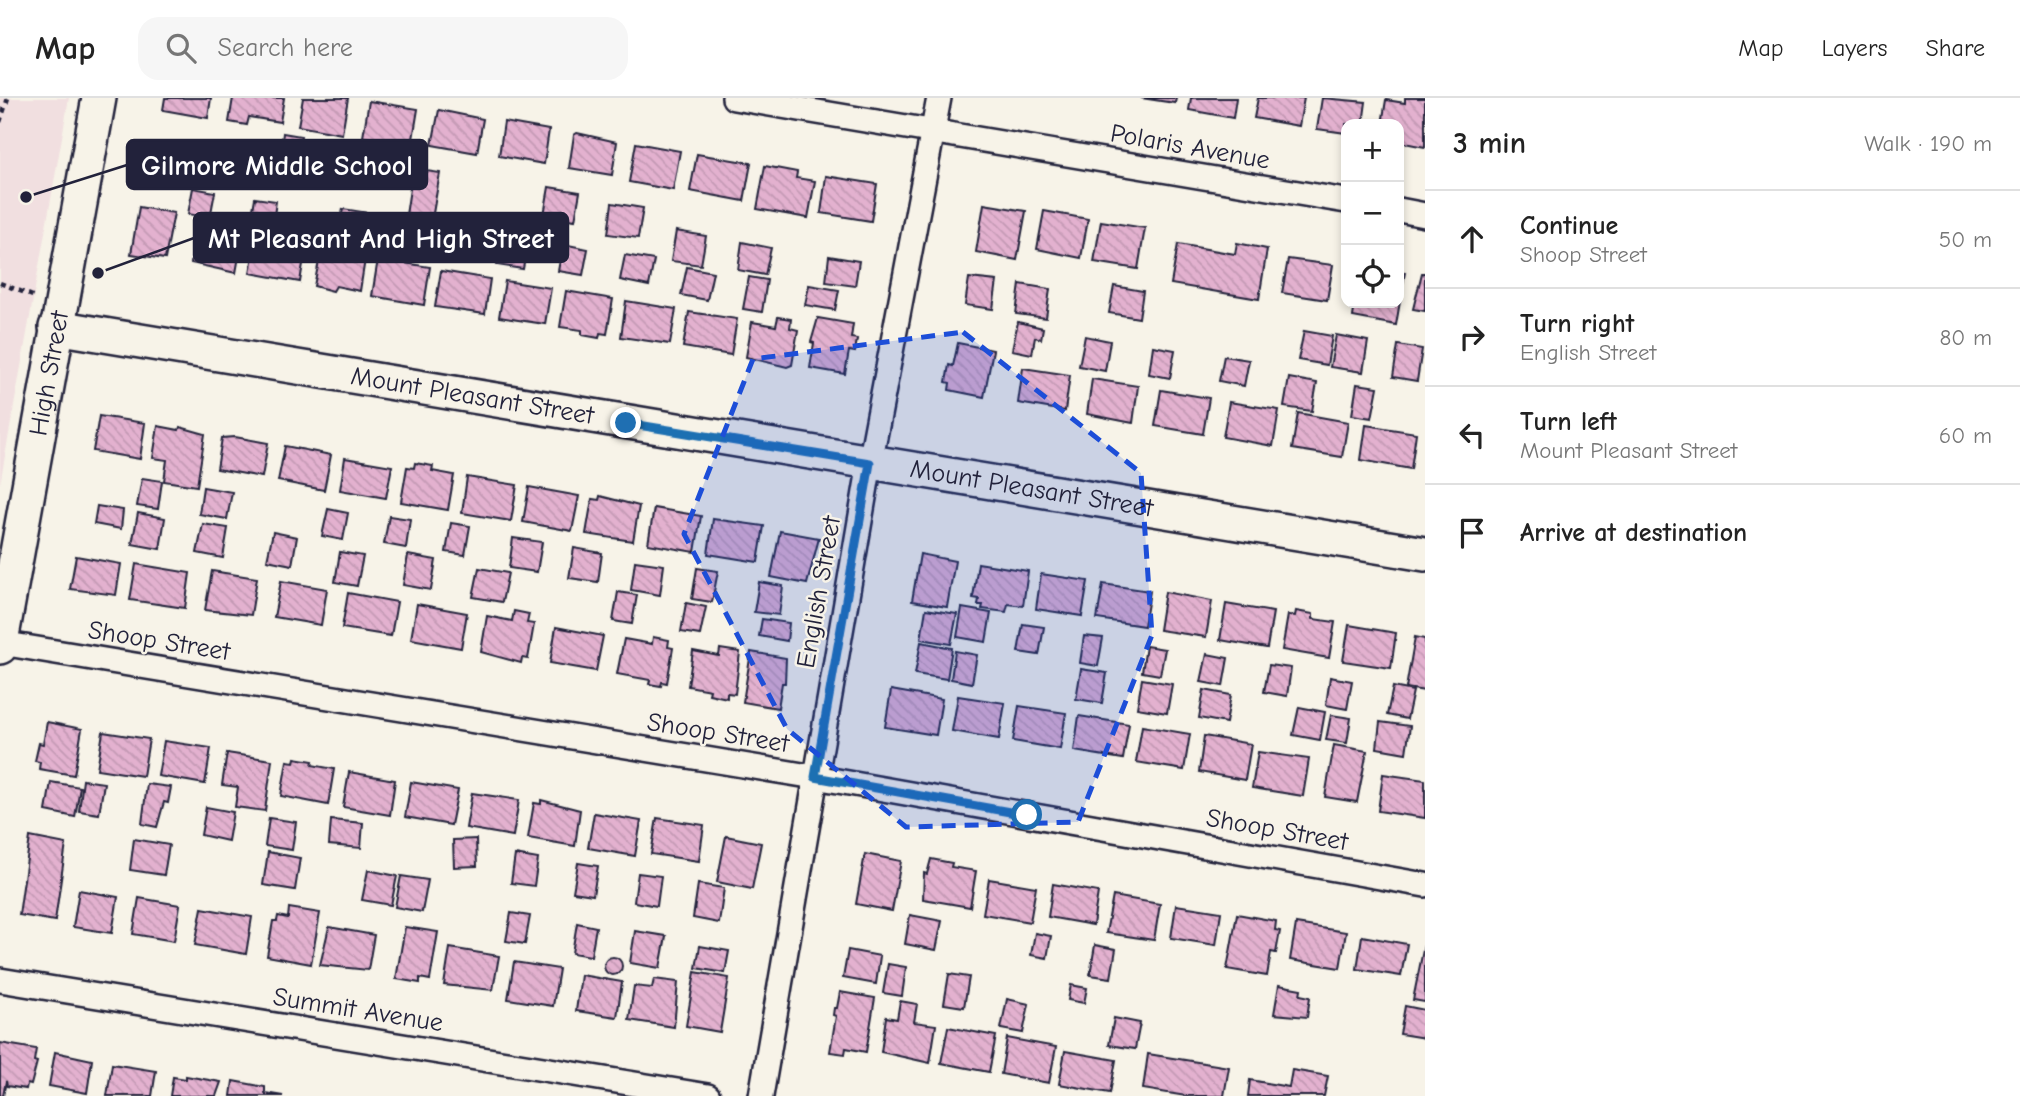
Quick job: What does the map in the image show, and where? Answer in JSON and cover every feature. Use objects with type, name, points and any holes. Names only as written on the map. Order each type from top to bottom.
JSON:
[{"type":"street","name":"High Street","points":[[0,645],[99,98]]},
{"type":"street","name":"Polaris Avenue","points":[[734,98],[1341,200]]},
{"type":"street","name":"English Street","points":[[761,1096],[870,463],[939,98]]},
{"type":"street","points":[[1404,211],[1425,215]]},
{"type":"street","name":"Mount Pleasant Street","points":[[59,314],[870,463],[1425,554]]},
{"type":"street","name":"Shoop Street","points":[[0,645],[815,777],[1425,885]]},
{"type":"street","name":"Summit Avenue","points":[[0,980],[708,1096]]},
{"type":"path","points":[[0,122],[8,98]]},
{"type":"path","points":[[0,283],[33,297],[59,314]]},
{"type":"highlighted area","points":[[963,332],[1141,473],[1152,635],[1078,822],[906,827],[787,729],[684,534],[753,359]]},
{"type":"shaded area","points":[[0,98],[69,98],[0,484]]},
{"type":"building","points":[[165,98],[211,98],[208,118],[163,110]]},
{"type":"building","points":[[233,98],[284,98],[280,122],[249,117],[247,125],[229,122]]},
{"type":"building","points":[[303,98],[348,98],[342,134],[298,126]]},
{"type":"building","points":[[1141,98],[1176,98],[1175,103]]},
{"type":"building","points":[[1191,98],[1236,98],[1233,118],[1189,110]]},
{"type":"building","points":[[1258,98],[1304,98],[1299,126],[1254,118]]},
{"type":"building","points":[[1322,98],[1366,102],[1364,119],[1341,119],[1341,132],[1317,129]]},
{"type":"building","points":[[1405,98],[1425,98],[1425,147],[1404,143],[1404,119],[1383,119],[1386,100],[1405,103]]},
{"type":"building","points":[[369,101],[418,109],[412,145],[363,137]]},
{"type":"building","points":[[439,110],[483,119],[477,153],[432,145]]},
{"type":"building","points":[[504,122],[549,130],[544,164],[499,156]]},
{"type":"building","points":[[283,133],[301,136],[295,168],[279,165]]},
{"type":"building","points":[[577,133],[617,142],[612,175],[569,168],[574,135]]},
{"type":"building","points":[[636,143],[680,151],[673,190],[629,182]]},
{"type":"building","points":[[697,154],[751,163],[744,201],[690,191]]},
{"type":"building","points":[[765,166],[797,172],[796,178],[815,181],[808,218],[757,209]]},
{"type":"building","points":[[413,169],[440,173],[432,219],[406,215]]},
{"type":"building","points":[[826,176],[877,184],[871,221],[821,213]]},
{"type":"building","points":[[549,187],[580,192],[575,220],[544,215]]},
{"type":"building","points":[[193,188],[215,192],[210,218],[188,214]]},
{"type":"building","points":[[255,198],[276,201],[272,230],[250,227]]},
{"type":"building","points":[[612,203],[643,208],[638,238],[608,234]]},
{"type":"building","points":[[984,204],[1026,211],[1017,260],[976,252]]},
{"type":"building","points":[[139,207],[174,213],[165,259],[131,254]]},
{"type":"building","points":[[343,209],[375,214],[369,244],[337,239]]},
{"type":"building","points":[[1044,211],[1088,219],[1081,258],[1037,249]]},
{"type":"building","points":[[1101,221],[1145,228],[1138,269],[1094,262]]},
{"type":"building","points":[[198,226],[243,234],[236,273],[191,263]]},
{"type":"building","points":[[284,229],[303,232],[301,245],[306,246],[300,282],[250,273],[256,238],[281,242]]},
{"type":"building","points":[[676,231],[706,236],[701,265],[671,261]]},
{"type":"building","points":[[502,236],[528,241],[523,269],[497,265]]},
{"type":"building","points":[[742,242],[771,248],[765,275],[738,270]]},
{"type":"building","points":[[1237,243],[1267,249],[1259,299],[1171,284],[1178,244],[1235,254]]},
{"type":"building","points":[[563,244],[588,249],[583,275],[558,271]]},
{"type":"building","points":[[337,248],[344,250],[343,254],[365,259],[360,291],[336,286],[333,291],[314,286],[321,251],[336,254]]},
{"type":"building","points":[[625,255],[654,260],[649,286],[620,280]]},
{"type":"building","points":[[829,256],[859,261],[855,286],[826,282]]},
{"type":"building","points":[[378,259],[430,267],[424,305],[372,296]]},
{"type":"building","points":[[1288,259],[1333,265],[1327,300],[1282,293]]},
{"type":"building","points":[[687,267],[713,272],[707,300],[681,295]]},
{"type":"building","points":[[441,271],[490,279],[485,314],[435,307]]},
{"type":"building","points":[[1422,273],[1425,273],[1425,311],[1413,309]]},
{"type":"building","points":[[749,277],[767,280],[762,312],[743,309]]},
{"type":"building","points":[[969,278],[997,281],[993,309],[965,305]]},
{"type":"building","points":[[505,281],[551,288],[545,324],[499,317]]},
{"type":"building","points":[[1020,284],[1050,289],[1046,318],[1016,314]]},
{"type":"building","points":[[809,285],[839,290],[835,310],[805,305]]},
{"type":"building","points":[[1114,286],[1143,291],[1139,318],[1109,313]]},
{"type":"building","points":[[566,291],[613,299],[607,334],[600,333],[599,338],[582,335],[582,330],[560,327]]},
{"type":"building","points":[[626,301],[676,309],[670,344],[621,337]]},
{"type":"building","points":[[1354,308],[1399,308],[1396,325],[1353,317]]},
{"type":"building","points":[[689,312],[737,319],[731,355],[683,347]]},
{"type":"building","points":[[778,317],[791,319],[790,328],[798,330],[792,365],[787,367],[746,357],[752,322],[776,326]]},
{"type":"building","points":[[818,318],[853,324],[851,338],[857,339],[855,352],[849,351],[845,374],[810,368],[814,343],[811,342]]},
{"type":"building","points":[[1018,322],[1043,328],[1041,339],[1035,337],[1032,354],[1012,350]]},
{"type":"building","points":[[1304,331],[1332,336],[1327,365],[1298,360]]},
{"type":"building","points":[[1336,335],[1368,341],[1363,372],[1330,367]]},
{"type":"building","points":[[1085,336],[1110,341],[1105,371],[1079,366]]},
{"type":"building","points":[[958,343],[993,350],[984,397],[949,390],[950,383],[946,382],[949,365],[953,366]]},
{"type":"building","points":[[1398,345],[1422,349],[1417,381],[1393,377]]},
{"type":"building","points":[[1153,346],[1175,350],[1170,378],[1149,374]]},
{"type":"building","points":[[1224,356],[1249,360],[1244,386],[1219,381]]},
{"type":"building","points":[[1023,368],[1070,375],[1065,411],[1018,403]]},
{"type":"building","points":[[1289,378],[1317,383],[1312,411],[1284,407]]},
{"type":"building","points":[[1092,379],[1138,386],[1133,423],[1087,414]]},
{"type":"building","points":[[1357,384],[1378,387],[1372,418],[1352,415]]},
{"type":"building","points":[[1161,390],[1209,398],[1203,434],[1155,426]]},
{"type":"building","points":[[1229,402],[1279,410],[1273,446],[1223,437]]},
{"type":"building","points":[[1298,413],[1348,422],[1342,457],[1292,449]]},
{"type":"building","points":[[99,416],[145,423],[140,459],[93,451]]},
{"type":"building","points":[[1366,425],[1416,433],[1411,469],[1361,460]]},
{"type":"building","points":[[158,426],[179,430],[180,427],[205,434],[197,486],[164,481],[167,460],[153,458]]},
{"type":"building","points":[[235,437],[268,443],[262,477],[217,469],[222,438]]},
{"type":"building","points":[[285,446],[331,455],[324,490],[278,481]]},
{"type":"building","points":[[345,458],[392,466],[386,498],[340,490]]},
{"type":"building","points":[[415,463],[433,466],[432,471],[454,475],[448,510],[401,502],[407,467],[414,468]]},
{"type":"building","points":[[467,477],[517,485],[511,521],[462,513]]},
{"type":"building","points":[[142,478],[162,481],[158,509],[137,506]]},
{"type":"building","points":[[203,487],[232,492],[227,519],[199,514]]},
{"type":"building","points":[[529,487],[579,496],[572,531],[523,522]]},
{"type":"building","points":[[600,496],[639,506],[633,541],[586,534],[592,499],[599,500]]},
{"type":"building","points":[[97,506],[123,510],[121,529],[94,524]]},
{"type":"building","points":[[654,508],[701,516],[695,552],[648,544]]},
{"type":"building","points":[[328,509],[348,513],[343,540],[322,536]]},
{"type":"building","points":[[138,513],[165,518],[160,549],[132,544]]},
{"type":"building","points":[[389,516],[410,519],[406,548],[384,544]]},
{"type":"building","points":[[713,519],[764,526],[758,562],[708,554]]},
{"type":"building","points":[[451,523],[470,526],[465,555],[446,552]]},
{"type":"building","points":[[203,524],[228,528],[223,558],[197,553]]},
{"type":"building","points":[[780,531],[819,538],[807,584],[771,577]]},
{"type":"building","points":[[273,532],[297,537],[292,565],[267,560]]},
{"type":"building","points":[[513,538],[542,542],[537,572],[509,568]]},
{"type":"building","points":[[574,548],[602,553],[598,582],[569,578]]},
{"type":"building","points":[[340,552],[363,556],[357,586],[335,582]]},
{"type":"building","points":[[920,554],[955,561],[947,607],[912,601]]},
{"type":"building","points":[[408,555],[436,560],[431,590],[403,585]]},
{"type":"building","points":[[76,556],[121,564],[116,595],[70,589]]},
{"type":"building","points":[[635,561],[664,565],[660,595],[631,590]]},
{"type":"building","points":[[978,563],[1028,571],[1023,606],[1008,604],[1006,612],[982,609],[983,605],[978,605],[979,599],[973,598]]},
{"type":"building","points":[[136,564],[190,573],[185,608],[130,600]]},
{"type":"building","points":[[479,568],[508,573],[502,602],[473,597]]},
{"type":"building","points":[[697,568],[718,571],[712,602],[692,599]]},
{"type":"building","points":[[212,571],[257,578],[251,615],[205,610]]},
{"type":"building","points":[[1041,574],[1088,581],[1082,616],[1036,609]]},
{"type":"building","points":[[281,581],[327,589],[321,625],[274,617]]},
{"type":"building","points":[[759,582],[783,586],[779,615],[754,612]]},
{"type":"building","points":[[1103,584],[1150,591],[1144,626],[1097,619]]},
{"type":"building","points":[[618,592],[637,595],[632,624],[613,621]]},
{"type":"building","points":[[1165,592],[1212,601],[1206,637],[1159,630]]},
{"type":"building","points":[[348,593],[397,602],[391,636],[342,628]]},
{"type":"building","points":[[686,603],[706,607],[700,635],[681,632]]},
{"type":"building","points":[[417,604],[467,613],[461,648],[411,639]]},
{"type":"building","points":[[1226,604],[1273,612],[1267,648],[1220,640]]},
{"type":"building","points":[[962,608],[991,613],[986,642],[957,637]]},
{"type":"building","points":[[926,609],[957,614],[951,644],[921,639]]},
{"type":"building","points":[[514,611],[529,614],[527,623],[534,624],[528,659],[522,658],[521,663],[481,652],[487,616],[512,621]]},
{"type":"building","points":[[1296,611],[1313,614],[1313,619],[1335,622],[1329,658],[1282,650],[1288,615],[1295,616]]},
{"type":"building","points":[[762,619],[789,623],[787,641],[759,636]]},
{"type":"building","points":[[1023,624],[1044,627],[1039,655],[1018,652]]},
{"type":"building","points":[[1349,625],[1396,633],[1391,668],[1343,661]]},
{"type":"building","points":[[556,627],[603,636],[596,671],[550,663]]},
{"type":"building","points":[[1084,636],[1103,638],[1098,666],[1080,663]]},
{"type":"building","points":[[653,637],[669,640],[668,647],[673,648],[667,683],[662,682],[661,686],[649,684],[650,680],[617,674],[624,639],[652,644]]},
{"type":"building","points":[[1415,637],[1425,639],[1425,691],[1406,688]]},
{"type":"building","points":[[921,642],[952,648],[947,679],[915,674]]},
{"type":"building","points":[[1146,646],[1165,649],[1160,675],[1142,672]]},
{"type":"building","points":[[720,649],[740,652],[735,694],[727,693],[727,698],[709,694],[710,690],[688,686],[693,651],[719,656]]},
{"type":"building","points":[[955,651],[977,655],[972,683],[951,679]]},
{"type":"building","points":[[751,652],[786,658],[785,683],[782,683],[778,708],[743,702]]},
{"type":"building","points":[[1207,654],[1228,658],[1223,686],[1201,682]]},
{"type":"building","points":[[1269,665],[1291,668],[1287,696],[1264,692]]},
{"type":"building","points":[[1081,669],[1107,673],[1102,703],[1076,699]]},
{"type":"building","points":[[1330,677],[1352,681],[1347,709],[1326,705]]},
{"type":"building","points":[[1142,679],[1172,684],[1167,713],[1137,708]]},
{"type":"building","points":[[1393,687],[1413,691],[1407,719],[1387,715]]},
{"type":"building","points":[[891,690],[942,699],[936,735],[885,727]]},
{"type":"building","points":[[1204,690],[1231,695],[1226,723],[1199,718]]},
{"type":"building","points":[[958,696],[1005,703],[999,739],[952,731]]},
{"type":"building","points":[[1019,706],[1066,713],[1060,749],[1013,741]]},
{"type":"building","points":[[1299,707],[1325,712],[1320,740],[1293,735]]},
{"type":"building","points":[[1331,715],[1351,718],[1347,743],[1326,740]]},
{"type":"building","points":[[1079,716],[1129,724],[1123,759],[1074,751]]},
{"type":"building","points":[[47,722],[82,729],[74,775],[39,769],[40,762],[35,761],[39,743],[43,744]]},
{"type":"building","points":[[1380,722],[1410,726],[1406,753],[1377,748]]},
{"type":"building","points":[[1142,726],[1190,734],[1184,770],[1136,762]]},
{"type":"building","points":[[103,732],[149,739],[143,776],[97,769]]},
{"type":"building","points":[[1204,736],[1251,744],[1245,780],[1199,772]]},
{"type":"building","points":[[164,741],[211,748],[205,784],[158,776]]},
{"type":"building","points":[[1334,745],[1367,751],[1357,802],[1325,797]]},
{"type":"building","points":[[1258,752],[1309,759],[1303,796],[1252,788]]},
{"type":"building","points":[[227,753],[272,760],[265,811],[235,807],[238,787],[222,785]]},
{"type":"building","points":[[295,758],[313,761],[312,765],[334,769],[328,805],[281,796],[287,761],[294,762]]},
{"type":"building","points":[[349,772],[395,780],[390,815],[343,807]]},
{"type":"building","points":[[1383,774],[1425,780],[1425,818],[1378,811]]},
{"type":"building","points":[[83,780],[104,783],[99,814],[79,811]]},
{"type":"building","points":[[51,782],[80,787],[75,817],[46,811]]},
{"type":"building","points":[[411,782],[458,790],[451,825],[405,817]]},
{"type":"building","points":[[147,784],[171,787],[168,803],[164,802],[157,827],[142,824]]},
{"type":"building","points":[[472,793],[519,800],[513,836],[466,828]]},
{"type":"building","points":[[541,800],[580,810],[575,846],[528,838],[534,803],[541,804]]},
{"type":"building","points":[[206,807],[233,812],[228,841],[201,835]]},
{"type":"building","points":[[594,813],[641,821],[635,856],[588,848]]},
{"type":"building","points":[[269,818],[296,822],[292,850],[265,846]]},
{"type":"building","points":[[657,818],[704,825],[699,861],[651,854]]},
{"type":"building","points":[[331,820],[363,823],[361,848],[329,845]]},
{"type":"building","points":[[726,836],[761,843],[752,889],[717,882]]},
{"type":"building","points":[[30,837],[66,844],[55,921],[19,915]]},
{"type":"building","points":[[134,839],[169,845],[164,875],[130,870]]},
{"type":"building","points":[[476,839],[477,866],[454,867],[453,840]]},
{"type":"building","points":[[268,852],[300,858],[295,890],[263,885]]},
{"type":"building","points":[[865,854],[901,861],[892,911],[856,904]]},
{"type":"building","points":[[515,855],[538,859],[534,886],[511,883]]},
{"type":"building","points":[[931,859],[952,863],[951,867],[976,871],[970,907],[923,899],[924,873],[927,874]]},
{"type":"building","points":[[578,863],[598,866],[593,895],[573,892]]},
{"type":"building","points":[[368,870],[397,876],[391,905],[362,900]]},
{"type":"building","points":[[638,873],[661,876],[657,906],[634,902]]},
{"type":"building","points":[[401,876],[428,880],[422,912],[395,907]]},
{"type":"building","points":[[989,879],[1036,887],[1030,922],[983,914]]},
{"type":"building","points":[[698,884],[724,888],[719,923],[693,918]]},
{"type":"building","points":[[1053,884],[1098,892],[1093,925],[1048,917]]},
{"type":"building","points":[[79,890],[118,897],[112,933],[73,927]]},
{"type":"building","points":[[1113,896],[1160,904],[1154,940],[1106,933]]},
{"type":"building","points":[[139,898],[180,905],[174,941],[133,934]]},
{"type":"building","points":[[1176,905],[1221,912],[1216,945],[1171,938]]},
{"type":"building","points":[[202,908],[252,917],[246,954],[195,945]]},
{"type":"building","points":[[289,908],[320,913],[311,964],[267,956],[273,921],[277,921],[278,916],[288,918]]},
{"type":"building","points":[[511,913],[530,916],[525,944],[506,941]]},
{"type":"building","points":[[1237,914],[1276,921],[1275,930],[1280,931],[1276,953],[1271,952],[1267,976],[1227,969]]},
{"type":"building","points":[[910,915],[942,921],[936,950],[905,944]]},
{"type":"building","points":[[577,923],[596,927],[591,956],[572,953]]},
{"type":"building","points":[[1296,924],[1346,932],[1340,968],[1290,960]]},
{"type":"building","points":[[329,927],[374,935],[368,970],[320,965]]},
{"type":"building","points":[[405,927],[438,932],[430,980],[420,978],[420,983],[396,979]]},
{"type":"building","points":[[635,931],[666,936],[660,968],[630,963]]},
{"type":"building","points":[[1035,933],[1051,936],[1047,958],[1031,955]]},
{"type":"building","points":[[1362,936],[1407,944],[1401,976],[1357,969]]},
{"type":"building","points":[[1095,945],[1116,949],[1111,978],[1090,975]]},
{"type":"building","points":[[1425,945],[1425,1002],[1413,1000]]},
{"type":"building","points":[[700,946],[729,951],[725,973],[696,968]]},
{"type":"building","points":[[450,948],[499,956],[493,990],[444,985]]},
{"type":"building","points":[[848,950],[880,956],[876,984],[843,978]]},
{"type":"building","points":[[613,957],[619,960],[622,966],[619,972],[613,975],[607,972],[604,966],[607,960]]},
{"type":"building","points":[[514,962],[559,969],[553,1006],[508,999]]},
{"type":"building","points":[[888,964],[906,967],[902,996],[883,993]]},
{"type":"building","points":[[695,972],[729,978],[720,1032],[686,1026]]},
{"type":"building","points":[[949,974],[969,977],[964,1007],[944,1004]]},
{"type":"building","points":[[581,975],[622,982],[617,1017],[576,1011]]},
{"type":"building","points":[[654,979],[678,982],[674,1027],[629,1020],[634,986],[652,988]]},
{"type":"building","points":[[1071,985],[1087,988],[1084,1003],[1068,1000]]},
{"type":"building","points":[[1279,985],[1301,989],[1300,995],[1310,997],[1307,1017],[1274,1014]]},
{"type":"building","points":[[840,992],[875,998],[866,1052],[846,1048],[845,1054],[830,1052],[836,1016],[833,1015],[834,1008],[837,1008]]},
{"type":"building","points":[[1007,999],[1029,1004],[1023,1033],[1001,1029]]},
{"type":"building","points":[[900,1001],[917,1004],[914,1022],[936,1025],[930,1063],[881,1052],[886,1017],[897,1019]]},
{"type":"building","points":[[1405,1006],[1425,1010],[1425,1038],[1400,1034]]},
{"type":"building","points":[[1114,1018],[1140,1023],[1135,1049],[1109,1045]]},
{"type":"building","points":[[948,1027],[996,1036],[989,1072],[941,1063]]},
{"type":"building","points":[[1007,1038],[1056,1047],[1049,1083],[1001,1074]]},
{"type":"building","points":[[0,1043],[36,1049],[34,1061],[37,1062],[31,1085],[27,1084],[26,1089],[7,1086],[6,1081],[3,1096],[0,1096]]},
{"type":"building","points":[[1065,1051],[1116,1060],[1110,1093],[1059,1084]]},
{"type":"building","points":[[55,1052],[92,1060],[87,1093],[49,1086]]},
{"type":"building","points":[[1148,1054],[1229,1067],[1224,1096],[1186,1096],[1143,1089]]},
{"type":"building","points":[[112,1064],[156,1071],[152,1096],[107,1096]]},
{"type":"building","points":[[1292,1070],[1328,1076],[1324,1096],[1248,1096],[1250,1080],[1289,1087]]},
{"type":"building","points":[[186,1076],[221,1082],[216,1096],[170,1096],[173,1077],[186,1079]]},
{"type":"building","points":[[233,1081],[265,1087],[265,1093],[283,1096],[231,1096]]},
{"type":"place","name":"Gilmore Middle School","points":[[26,197]]},
{"type":"place","name":"Mt Pleasant And High Street","points":[[98,273]]},
{"type":"route","points":[[626,423],[870,463],[815,777],[1027,815]]}]
